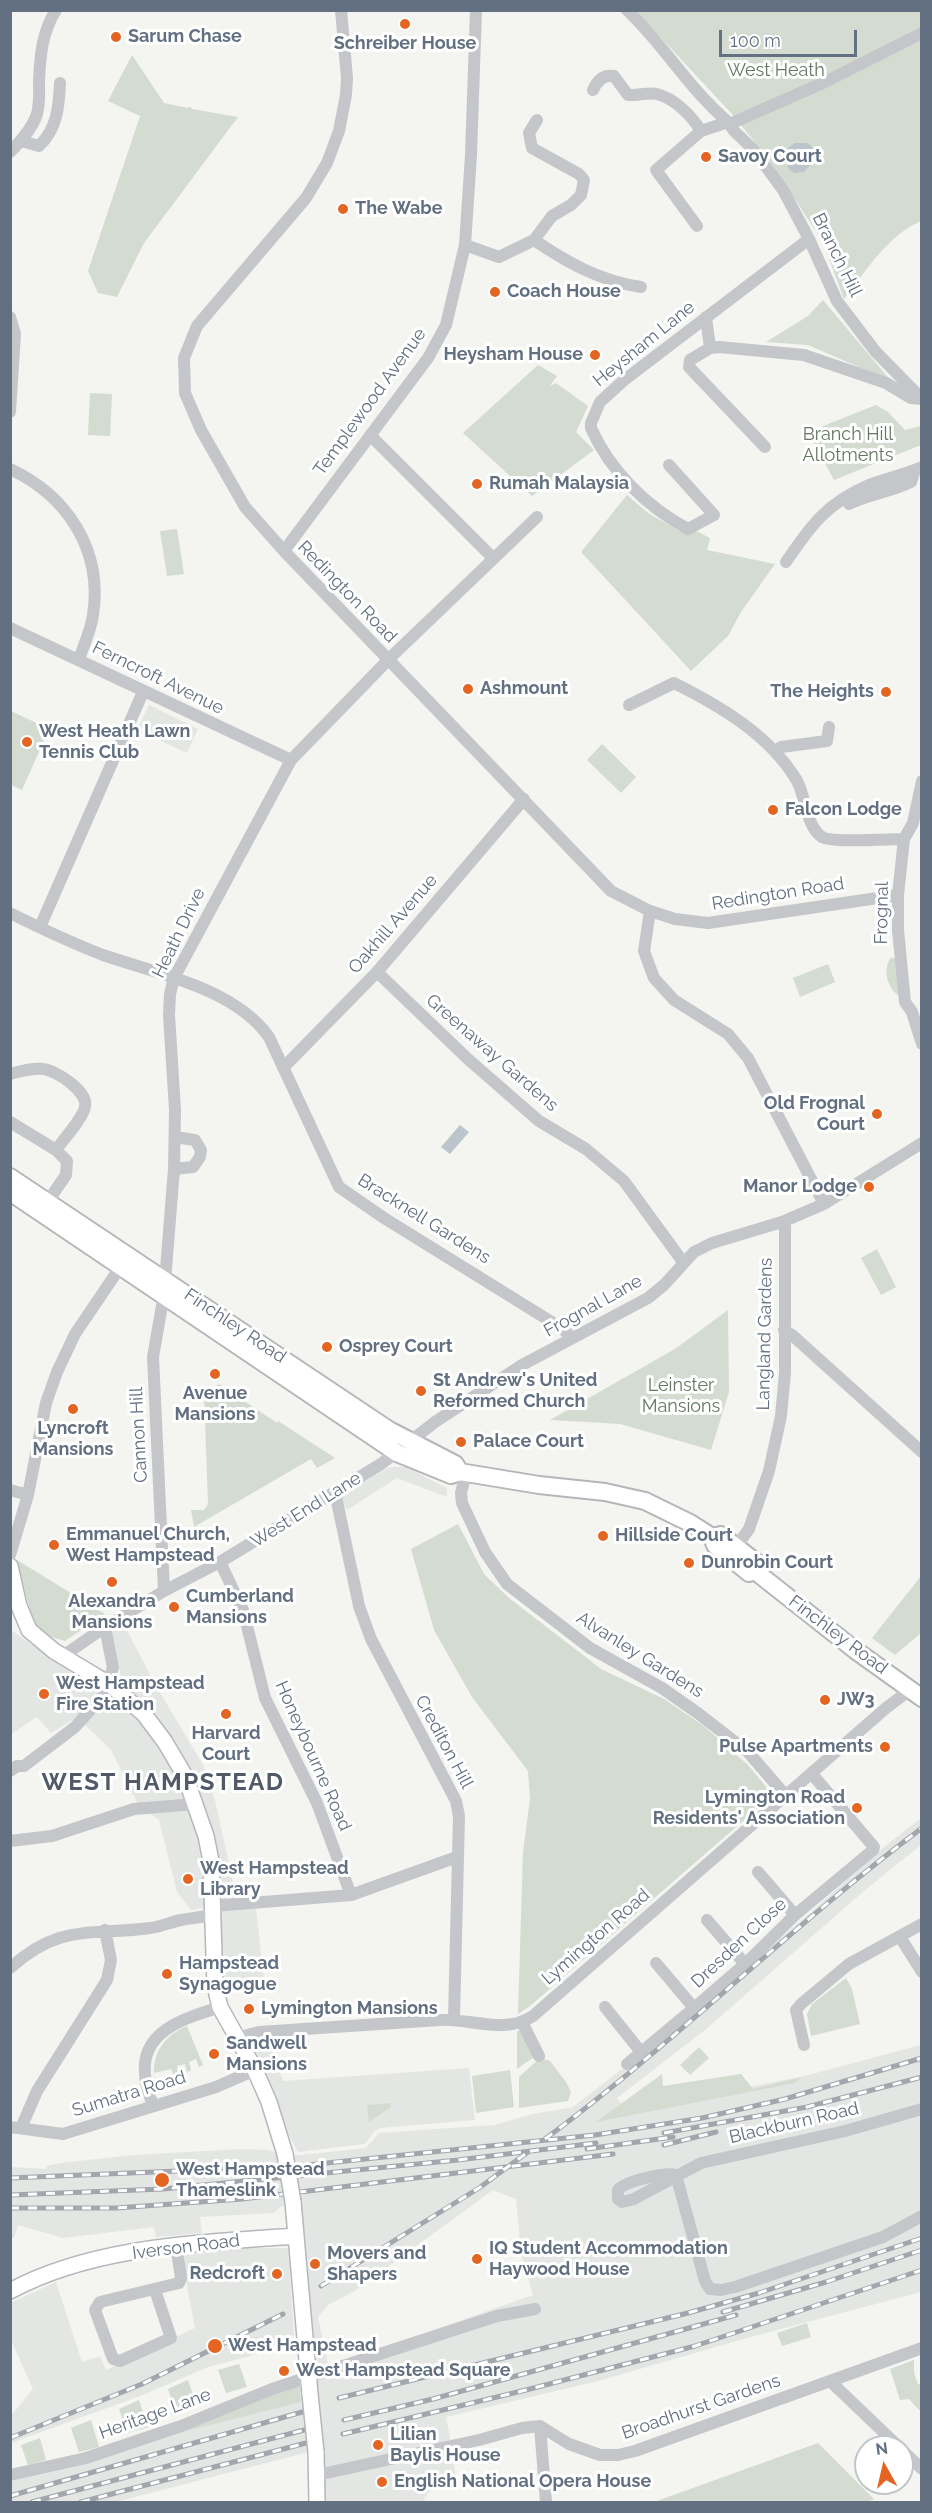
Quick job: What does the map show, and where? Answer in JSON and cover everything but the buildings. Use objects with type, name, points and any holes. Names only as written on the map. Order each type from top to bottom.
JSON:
[{"type":"highway","name":"Finchley Road","points":[[10,1177],[44,1207],[121,1266],[164,1286]]},
{"type":"highway","name":"Finchley Road","points":[[10,1192],[44,1207],[403,1447],[451,1475],[463,1472],[539,1485],[627,1496],[671,1513],[712,1537],[715,1545],[749,1573],[755,1571]]},
{"type":"highway","name":"Finchley Road","points":[[712,1537],[721,1535],[757,1563],[755,1571]]},
{"type":"highway","name":"Finchley Road","points":[[755,1571],[916,1694]]},
{"type":"main road","points":[[10,1566],[15,1613],[29,1630],[63,1656],[110,1684],[149,1720],[185,1776],[195,1804],[211,1861],[215,1986],[220,2007],[255,2070],[273,2112],[285,2154],[293,2202],[316,2452],[317,2502]]},
{"type":"main road","name":"Iverson Road","points":[[10,2291],[74,2267],[146,2248],[296,2236]]},
{"type":"street","points":[[10,152],[21,141],[36,116],[39,106],[40,57],[44,33],[56,10]]},
{"type":"street","name":"Redington Road","points":[[341,10],[347,78],[346,95],[339,131],[327,163],[306,198],[197,326],[184,358],[185,393],[201,430],[246,507],[284,551],[611,891],[650,911],[675,919],[708,923],[898,895]]},
{"type":"street","name":"Templewood Avenue","points":[[284,551],[428,358],[446,325],[465,245],[476,10]]},
{"type":"street","name":"Branch Hill","points":[[627,10],[642,24],[702,99],[753,148],[783,190],[809,239],[837,301],[875,351],[921,399]]},
{"type":"street","points":[[697,226],[656,170],[701,131],[728,122],[736,123],[825,82],[921,33]]},
{"type":"street","points":[[593,90],[596,82],[605,77],[614,76],[628,95],[656,94],[668,99],[693,118],[701,131]]},
{"type":"street","points":[[21,141],[39,146],[56,124],[60,83]]},
{"type":"street","points":[[465,245],[499,256],[534,240],[552,216],[571,205],[581,195],[584,180],[571,168],[532,148],[529,133],[537,120]]},
{"type":"street","name":"Heysham Lane","points":[[669,465],[714,515],[688,530],[666,517],[622,477],[598,445],[591,423],[600,402],[623,381],[809,239]]},
{"type":"street","points":[[534,240],[591,275],[617,284],[640,287]]},
{"type":"street","points":[[10,317],[15,334],[10,412]]},
{"type":"street","points":[[706,317],[710,348]]},
{"type":"street","points":[[765,447],[689,367],[690,360],[710,348],[804,356],[877,380],[911,398],[921,399]]},
{"type":"street","points":[[370,435],[493,558]]},
{"type":"street","points":[[801,554],[820,526],[833,514],[856,500],[884,490],[897,489],[911,482],[918,468]]},
{"type":"street","points":[[786,562],[814,522],[827,509],[870,485],[918,468]]},
{"type":"street","points":[[10,470],[29,478],[58,501],[74,523],[90,561],[94,584],[93,619],[79,659]]},
{"type":"street","name":"Heath Drive","points":[[164,1286],[174,1169],[173,1064],[169,1015],[170,994],[174,978],[291,760],[388,660],[537,517]]},
{"type":"street","name":"Ferncroft Avenue","points":[[10,628],[79,659],[142,692],[291,760]]},
{"type":"street","points":[[629,705],[674,683],[698,695],[757,733],[776,751],[797,780],[812,824],[819,835],[831,840],[904,839]]},
{"type":"street","points":[[40,927],[142,692]]},
{"type":"street","points":[[776,751],[782,747],[827,741],[829,727]]},
{"type":"street","name":"Frognal","points":[[921,781],[920,796],[913,823],[904,839],[898,895],[899,950],[905,1002],[917,1011],[921,1044]]},
{"type":"street","name":"Oakhill Avenue","points":[[283,1068],[377,972],[524,799]]},
{"type":"street","points":[[650,911],[644,951],[654,978],[674,1000],[728,1034],[748,1058],[824,1204]]},
{"type":"street","name":"Bracknell Gardens","points":[[10,914],[101,954],[174,978],[238,1006],[252,1017],[269,1037],[339,1186],[384,1218],[563,1329],[572,1338]]},
{"type":"street","name":"Greenaway Gardens","points":[[377,972],[469,1060],[539,1121],[586,1149],[624,1181],[683,1262]]},
{"type":"street","points":[[10,1074],[41,1068],[50,1070],[82,1092],[85,1109],[56,1150]]},
{"type":"street","points":[[10,1122],[56,1150],[67,1161],[66,1175],[44,1207]]},
{"type":"street","points":[[174,1169],[193,1167],[200,1157],[201,1150],[195,1140],[175,1137]]},
{"type":"street","name":"Frognal Lane","points":[[403,1447],[435,1422],[522,1365],[648,1298],[664,1286],[694,1252],[712,1243],[782,1222],[824,1204],[921,1143]]},
{"type":"street","name":"Langland Gardens","points":[[736,1547],[749,1529],[769,1471],[781,1416],[785,1373],[784,1227],[782,1222]]},
{"type":"street","points":[[10,1555],[28,1495],[46,1403],[57,1372],[75,1334],[121,1266]]},
{"type":"street","name":"Cannon Hill","points":[[164,1286],[153,1357],[164,1591]]},
{"type":"street","points":[[784,1330],[921,1452]]},
{"type":"street","name":"West End Lane","points":[[63,1656],[164,1591],[220,1562],[335,1492],[403,1447]]},
{"type":"street","name":"Alvanley Gardens","points":[[463,1472],[462,1503],[485,1552],[507,1584],[590,1648],[662,1688],[699,1714],[748,1752],[786,1796]]},
{"type":"street","points":[[10,1490],[28,1495]]},
{"type":"street","name":"Crediton Hill","points":[[335,1492],[359,1606],[371,1639],[456,1801],[459,1816],[454,2019]]},
{"type":"street","name":"Honeybourne Road","points":[[220,1562],[243,1610],[265,1698],[317,1803],[351,1895]]},
{"type":"street","points":[[10,1771],[17,1766],[24,1766],[75,1727],[110,1684],[113,1668],[105,1627]]},
{"type":"street","name":"Lymington Road","points":[[522,2022],[532,2016],[886,1708],[916,1694]]},
{"type":"street","name":"Dresden Close","points":[[627,2064],[745,1964],[795,1915],[874,1847],[812,1774]]},
{"type":"street","points":[[10,1841],[52,1836],[134,1809],[195,1804]]},
{"type":"street","points":[[12,1962],[54,1939],[105,1930],[151,1928],[213,1910],[351,1895],[457,1857]]},
{"type":"street","points":[[758,1872],[795,1915]]},
{"type":"street","points":[[707,1920],[745,1964]]},
{"type":"street","points":[[804,2045],[796,2015],[796,2010],[801,2004],[849,1964],[900,1938],[921,1924]]},
{"type":"street","points":[[16,2127],[107,1980],[111,1960],[105,1930]]},
{"type":"street","points":[[900,1938],[921,1972]]},
{"type":"street","points":[[656,1963],[694,2008]]},
{"type":"street","points":[[153,2106],[145,2076],[145,2058],[152,2044],[163,2030],[184,2018],[220,2007]]},
{"type":"street","points":[[605,2007],[641,2052]]},
{"type":"street","points":[[236,2038],[259,2032],[454,2019],[501,2025],[522,2022],[539,2056]]},
{"type":"street","name":"Sumatra Road","points":[[16,2127],[63,2134],[216,2087],[255,2070]]},
{"type":"street","name":"Blackburn Road","points":[[921,2109],[844,2131],[701,2163],[676,2175],[705,2281],[710,2289],[735,2287],[883,2237],[921,2216]]},
{"type":"street","points":[[155,2290],[171,2338],[120,2361],[113,2359],[96,2310],[100,2302],[179,2283],[181,2278],[176,2245]]},
{"type":"street","points":[[308,2377],[497,2316],[535,2309]]},
{"type":"street","name":"Broadhurst Gardens","points":[[540,2426],[569,2444],[600,2455],[618,2455],[635,2451],[921,2348]]},
{"type":"street","name":"Heritage Lane","points":[[10,2475],[108,2451],[308,2377]]},
{"type":"street","points":[[830,2381],[886,2435]]},
{"type":"street","points":[[317,2475],[456,2446],[522,2428],[540,2426],[546,2502]]},
{"type":"shaded area","points":[[795,143],[808,143],[814,149],[812,162],[804,172],[794,173],[788,168],[788,148]]},
{"type":"shaded area","points":[[149,705],[198,729],[187,753],[137,730]]},
{"type":"shaded area","points":[[460,1125],[469,1132],[450,1154],[441,1147]]},
{"type":"shaded area","points":[[390,1467],[406,1467],[447,1488],[447,1497],[397,1478],[347,1510],[339,1496]]},
{"type":"shaded area","points":[[121,1619],[155,1684],[203,1765],[215,1800],[237,1901],[191,1910],[177,1892],[159,1820],[139,1806],[111,1750],[77,1717],[51,1733],[37,1717],[11,1734],[11,1630],[108,1698],[121,1677],[111,1629]]},
{"type":"shaded area","points":[[921,1818],[921,1845],[865,1890],[705,2030],[617,2098],[623,2106],[712,2094],[801,2077],[921,2045],[921,2292],[747,2338],[598,2381],[446,2417],[456,2484],[434,2487],[424,2498],[425,2502],[325,2502],[324,2448],[116,2502],[11,2502],[10,2480],[299,2385],[320,2399],[313,2372],[533,2295],[521,2253],[516,2199],[493,2190],[356,2290],[328,2305],[318,2317],[328,2365],[312,2369],[300,2204],[282,2206],[274,2213],[200,2217],[202,2233],[156,2237],[154,2227],[63,2238],[18,2225],[14,2238],[11,2238],[11,2167],[46,2169],[47,2166],[60,2163],[134,2155],[241,2149],[267,2150],[291,2156],[366,2148],[379,2133],[494,2125],[533,2114],[573,2107],[648,2049]]},
{"type":"shaded area","points":[[256,1908],[264,1981],[255,1985],[239,1985],[238,1983],[220,1985],[215,1910]]},
{"type":"shaded area","points":[[267,2038],[283,2081],[469,2068],[475,2120],[380,2128],[365,2144],[298,2152],[239,2043]]},
{"type":"shaded area","points":[[236,2248],[288,2248],[294,2335],[251,2356],[211,2366],[140,2396],[11,2443],[11,2416],[33,2389],[11,2340],[10,2303],[56,2282],[82,2362],[100,2356],[106,2370],[195,2328],[181,2254]]},
{"type":"green space","name":"West Heath","points":[[636,11],[921,11],[921,221],[898,235],[888,245],[844,299],[823,242],[767,157],[731,113]]},
{"type":"green space","points":[[132,55],[164,103],[188,108],[190,106],[192,109],[238,117],[144,243],[117,297],[98,293],[88,271],[140,116],[108,101]]},
{"type":"green space","points":[[823,300],[891,381],[808,345],[766,342],[808,316]]},
{"type":"green space","points":[[538,365],[557,376],[550,386],[556,383],[588,406],[576,432],[594,450],[532,496],[463,433]]},
{"type":"green space","points":[[90,393],[112,394],[110,436],[88,435]]},
{"type":"green space","name":"Branch Hill Allotments","points":[[876,405],[888,412],[905,430],[921,426],[921,445],[834,480],[808,432]]},
{"type":"green space","points":[[627,495],[648,513],[679,531],[694,530],[710,538],[707,550],[775,564],[741,612],[728,636],[691,671],[581,552]]},
{"type":"green space","points":[[177,529],[184,574],[167,576],[160,531]]},
{"type":"green space","name":"West Heath Lawn Tennis Club","points":[[11,711],[49,729],[22,790],[11,785]]},
{"type":"green space","points":[[602,744],[636,777],[621,793],[587,760]]},
{"type":"green space","points":[[892,957],[895,959],[900,996],[892,989],[887,978],[887,967]]},
{"type":"green space","points":[[828,964],[835,982],[800,997],[793,978]]},
{"type":"green space","points":[[877,1249],[896,1287],[881,1295],[861,1258]]},
{"type":"green space","name":"Leinster Mansions","points":[[728,1310],[729,1392],[711,1450],[620,1424],[550,1420],[675,1349]]},
{"type":"green space","points":[[219,1384],[335,1458],[317,1468],[311,1459],[194,1527],[191,1510],[204,1510],[208,1504],[204,1394]]},
{"type":"green space","points":[[458,1524],[484,1574],[509,1598],[601,1669],[664,1699],[704,1726],[748,1765],[773,1795],[518,2014],[523,1852],[530,1799],[528,1771],[472,1697],[434,1630],[411,1549]]},
{"type":"green space","points":[[17,1560],[105,1614],[65,1641],[41,1634],[31,1614]]},
{"type":"green space","points":[[921,1576],[921,1633],[895,1655],[872,1638]]},
{"type":"green space","points":[[846,1978],[852,1989],[860,2024],[811,2036],[807,2014],[812,2004]]},
{"type":"green space","points":[[187,2026],[203,2065],[199,2067],[196,2059],[189,2062],[191,2070],[187,2072],[185,2064],[177,2066],[179,2075],[174,2076],[171,2069],[154,2073],[156,2058],[163,2044],[173,2034]]},
{"type":"green space","points":[[523,2030],[534,2057],[517,2069],[517,2031]]},
{"type":"green space","points":[[699,2047],[709,2058],[690,2075],[680,2065]]},
{"type":"green space","points":[[540,2058],[550,2061],[566,2082],[571,2092],[568,2101],[519,2108],[519,2077]]},
{"type":"green space","points":[[510,2070],[514,2107],[476,2113],[472,2076]]},
{"type":"green space","points":[[662,2074],[663,2086],[741,2074],[753,2089],[801,2077],[795,2083],[596,2122]]},
{"type":"green space","points":[[390,2103],[391,2107],[369,2122],[367,2105]]},
{"type":"green space","points":[[807,2323],[811,2337],[782,2346],[777,2333]]},
{"type":"green space","points":[[914,2360],[914,2373],[918,2384],[921,2384],[921,2412],[909,2399],[900,2400],[890,2369]]},
{"type":"green space","points":[[239,2364],[247,2387],[226,2393],[218,2370]]},
{"type":"green space","points":[[188,2380],[197,2406],[177,2415],[168,2389]]},
{"type":"green space","points":[[299,2385],[301,2402],[170,2435],[218,2414]]},
{"type":"green space","points":[[139,2400],[148,2427],[128,2433],[119,2409]]},
{"type":"green space","points":[[91,2420],[99,2447],[79,2452],[71,2428]]},
{"type":"green space","points":[[40,2438],[46,2460],[28,2465],[21,2445]]},
{"type":"green space","points":[[818,2443],[854,2479],[854,2495],[870,2495],[874,2499],[867,2502],[654,2502]]},
{"type":"railway","points":[[545,2139],[641,2063],[826,1904],[922,1828]]},
{"type":"railway","points":[[10,2178],[298,2166],[595,2135],[702,2118],[785,2099],[922,2058]]},
{"type":"railway","points":[[664,2133],[807,2107],[922,2077]]},
{"type":"railway","points":[[664,2145],[716,2132]]},
{"type":"railway","points":[[587,2149],[673,2137]]},
{"type":"railway","points":[[10,2195],[163,2189],[458,2160],[596,2143]]},
{"type":"railway","points":[[321,2286],[479,2188],[528,2152]]},
{"type":"railway","points":[[10,2208],[116,2208],[242,2199],[613,2154]]},
{"type":"railway","points":[[339,2398],[688,2313],[759,2293],[922,2238]]},
{"type":"railway","points":[[723,2312],[826,2282],[922,2250]]},
{"type":"railway","points":[[343,2434],[695,2346],[922,2270]]},
{"type":"railway","points":[[10,2438],[142,2384],[283,2314]]},
{"type":"railway","points":[[344,2420],[433,2399],[736,2315]]},
{"type":"railway","points":[[10,2496],[302,2412]]},
{"type":"railway","points":[[32,2502],[304,2430]]},
{"type":"railway","points":[[81,2502],[306,2443]]},
{"type":"place","name":"Schreiber House","points":[[405,24]]},
{"type":"place","name":"Sarum Chase","points":[[116,37]]},
{"type":"place","name":"Savoy Court","points":[[706,157]]},
{"type":"place","name":"The Wabe","points":[[343,209]]},
{"type":"place","name":"Coach House","points":[[495,292]]},
{"type":"place","name":"Heysham House","points":[[595,355]]},
{"type":"place","name":"Rumah Malaysia","points":[[477,484]]},
{"type":"place","name":"Ashmount","points":[[468,689]]},
{"type":"place","name":"The Heights","points":[[886,692]]},
{"type":"place","name":"West Heath Lawn Tennis Club","points":[[27,742]]},
{"type":"place","name":"Falcon Lodge","points":[[773,810]]},
{"type":"place","name":"Old Frognal Court","points":[[877,1114]]},
{"type":"place","name":"Manor Lodge","points":[[869,1187]]},
{"type":"place","name":"Osprey Court","points":[[327,1347]]},
{"type":"place","name":"Avenue Mansions","points":[[215,1374]]},
{"type":"place","name":"St Andrew's United Reformed Church","points":[[421,1391]]},
{"type":"place","name":"Lyncroft Mansions","points":[[73,1409]]},
{"type":"place","name":"Palace Court","points":[[461,1442]]},
{"type":"place","name":"Hillside Court","points":[[603,1536]]},
{"type":"place","name":"Emmanuel Church, West Hampstead","points":[[54,1545]]},
{"type":"place","name":"Dunrobin Court","points":[[689,1563]]},
{"type":"place","name":"Alexandra Mansions","points":[[112,1582]]},
{"type":"place","name":"Cumberland Mansions","points":[[174,1607]]},
{"type":"place","name":"West Hampstead Fire Station","points":[[44,1694]]},
{"type":"place","name":"JW3","points":[[825,1700]]},
{"type":"place","name":"Harvard Court","points":[[226,1714]]},
{"type":"place","name":"Pulse Apartments","points":[[885,1747]]},
{"type":"place","name":"Lymington Road Residents' Association","points":[[857,1808]]},
{"type":"place","name":"West Hampstead Library","points":[[188,1879]]},
{"type":"place","name":"Hampstead Synagogue","points":[[167,1974]]},
{"type":"place","name":"Lymington Mansions","points":[[249,2009]]},
{"type":"place","name":"Sandwell Mansions","points":[[214,2054]]},
{"type":"place","name":"West Hampstead Thameslink","points":[[162,2180]]},
{"type":"place","name":"IQ Student Accommodation Haywood House","points":[[477,2259]]},
{"type":"place","name":"Movers and Shapers","points":[[315,2264]]},
{"type":"place","name":"Redcroft","points":[[277,2274]]},
{"type":"place","name":"West Hampstead","points":[[215,2346]]},
{"type":"place","name":"West Hampstead Square","points":[[284,2371]]},
{"type":"place","name":"Lilian Baylis House","points":[[378,2445]]},
{"type":"place","name":"English National Opera House","points":[[382,2482]]},
{"type":"district","name":"WEST HAMPSTEAD","points":[[163,1783]]}]
